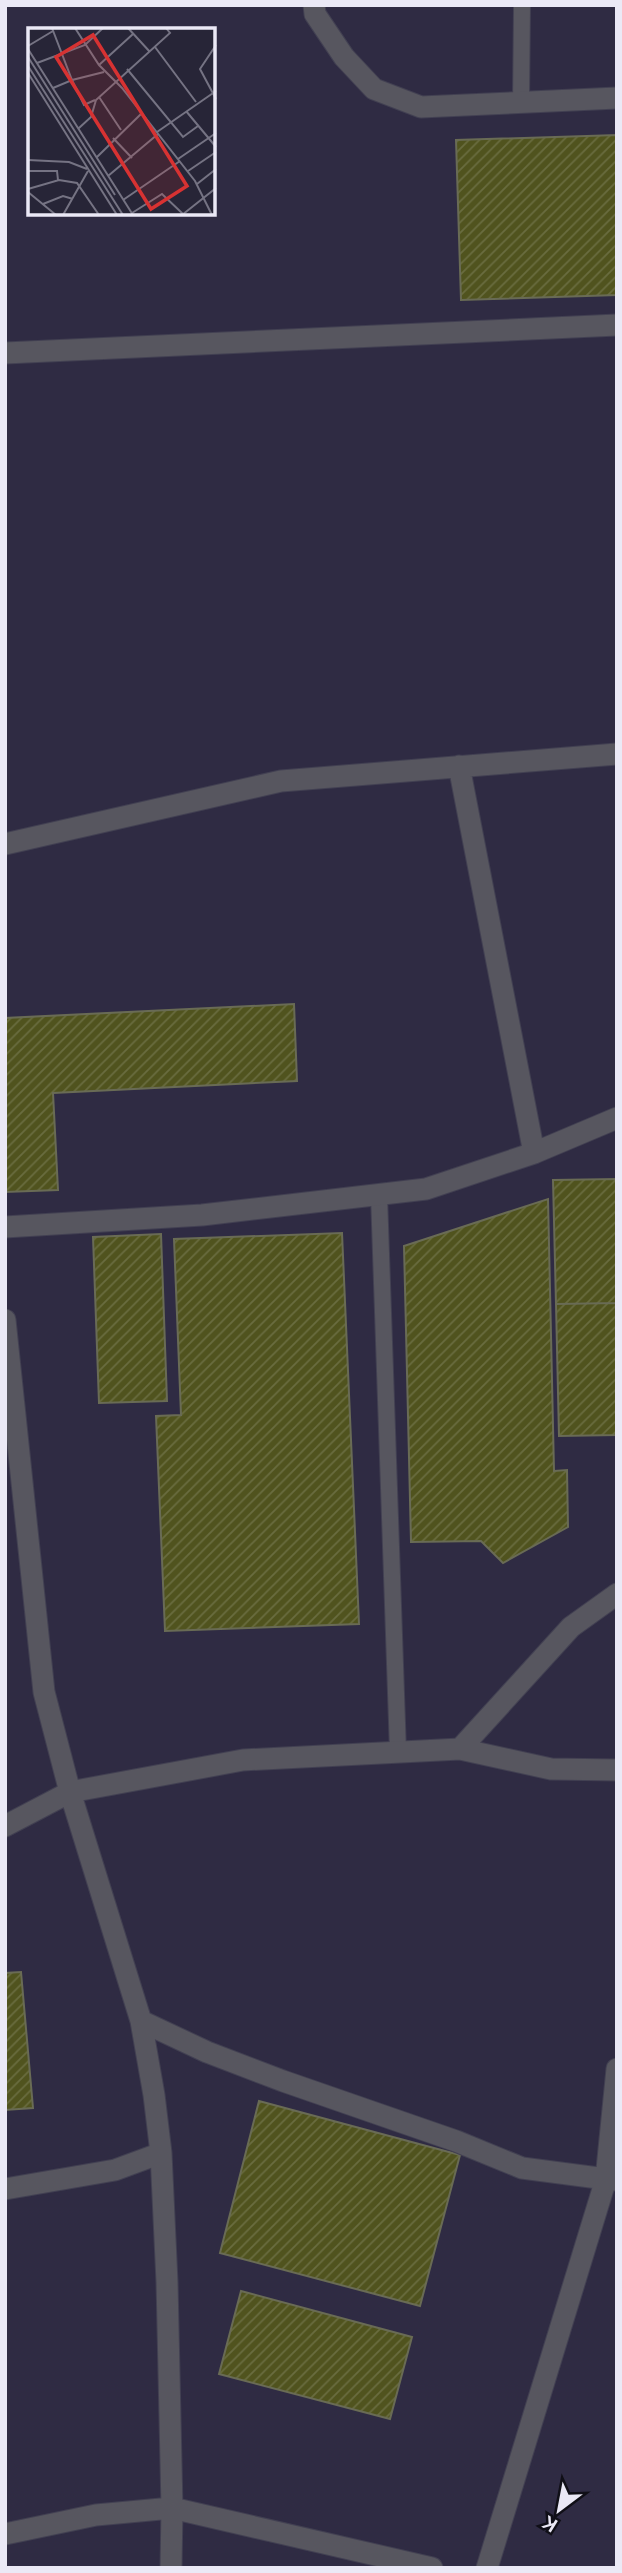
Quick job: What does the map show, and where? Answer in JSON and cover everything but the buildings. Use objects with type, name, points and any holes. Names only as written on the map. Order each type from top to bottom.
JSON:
[{"type":"street","points":[[314,5],[315,14],[344,57],[374,89],[421,107],[617,98]]},
{"type":"street","points":[[5,354],[617,325]]},
{"type":"street","points":[[5,844],[281,781],[617,754]]},
{"type":"street","points":[[459,766],[534,1153]]},
{"type":"street","points":[[5,1227],[202,1214],[426,1189],[534,1153],[617,1118]]},
{"type":"street","points":[[5,1320],[44,1692],[70,1792],[141,2021],[161,2153],[167,2282],[171,2568]]},
{"type":"street","points":[[460,1749],[571,1627],[617,1594]]},
{"type":"street","points":[[5,1826],[70,1792],[243,1760],[460,1749],[551,1769],[617,1770]]},
{"type":"street","points":[[141,2021],[219,2057],[456,2141],[522,2168],[611,2179]]},
{"type":"street","points":[[486,2568],[611,2179],[617,2069]]},
{"type":"street","points":[[5,2189],[115,2170],[161,2153]]},
{"type":"street","points":[[5,2534],[96,2515],[172,2508],[432,2568]]},
{"type":"lane","points":[[521,103],[522,5]]},
{"type":"lane","points":[[379,1195],[398,1752]]},
{"type":"shaded area","points":[[5,5],[617,5],[617,2568],[5,2568]]}]
